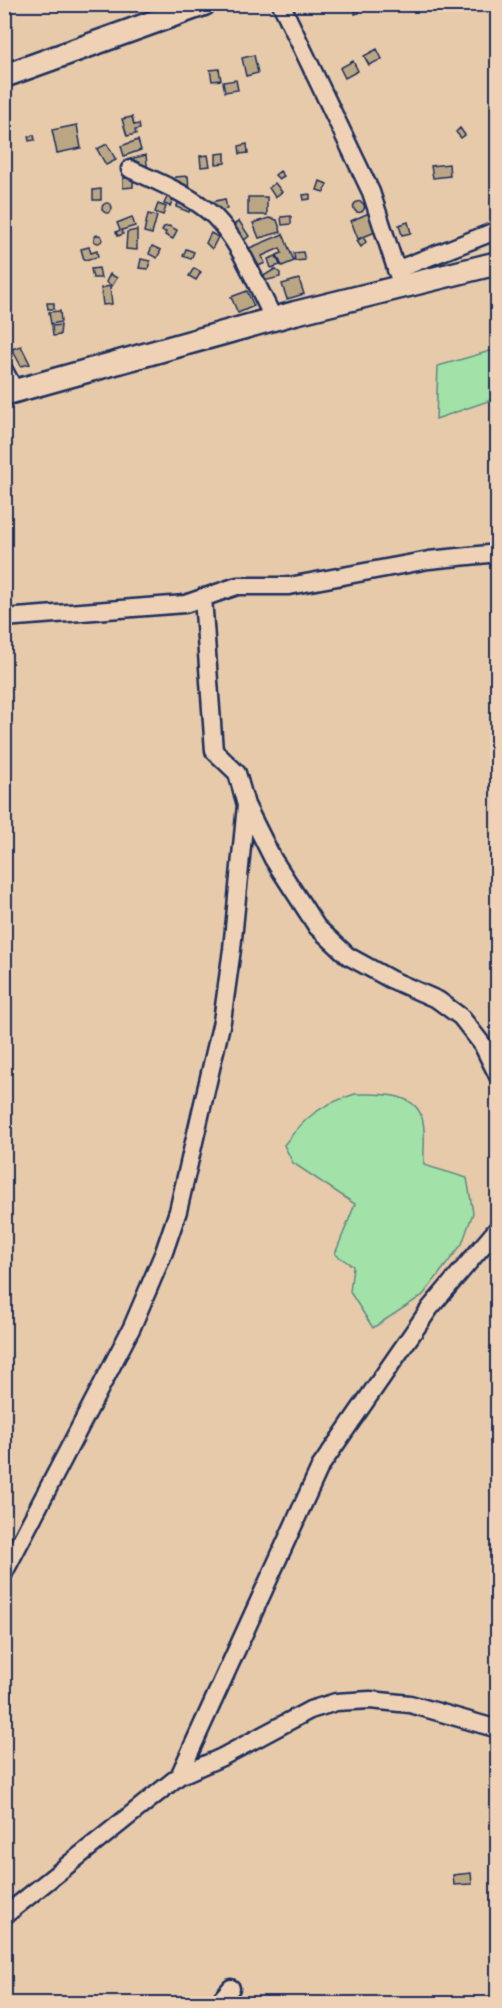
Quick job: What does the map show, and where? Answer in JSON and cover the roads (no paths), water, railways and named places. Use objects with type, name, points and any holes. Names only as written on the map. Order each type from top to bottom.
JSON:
[{"type":"street","points":[[4,76],[204,4]]},
{"type":"street","points":[[281,4],[371,192],[399,278]]},
{"type":"street","points":[[130,169],[190,200],[213,216],[233,240],[273,319]]},
{"type":"street","points":[[4,370],[10,392],[273,319],[399,278],[498,230]]},
{"type":"street","points":[[399,278],[498,263]]},
{"type":"street","points":[[4,618],[185,604],[237,586],[289,586],[429,560],[498,554]]},
{"type":"street","points":[[203,597],[214,751],[237,773],[246,805],[273,859],[317,927],[348,956],[390,979],[438,1000],[461,1017],[482,1044],[498,1076]]},
{"type":"street","points":[[4,1573],[132,1327],[164,1252],[178,1211],[222,1021],[232,950],[246,805]]},
{"type":"street","points":[[179,1776],[320,1467],[430,1308],[498,1228]]},
{"type":"street","points":[[4,1916],[179,1776],[222,1757],[309,1710],[336,1701],[370,1700],[410,1704],[494,1725]]},
{"type":"street","points":[[217,2004],[231,1988]]}]
